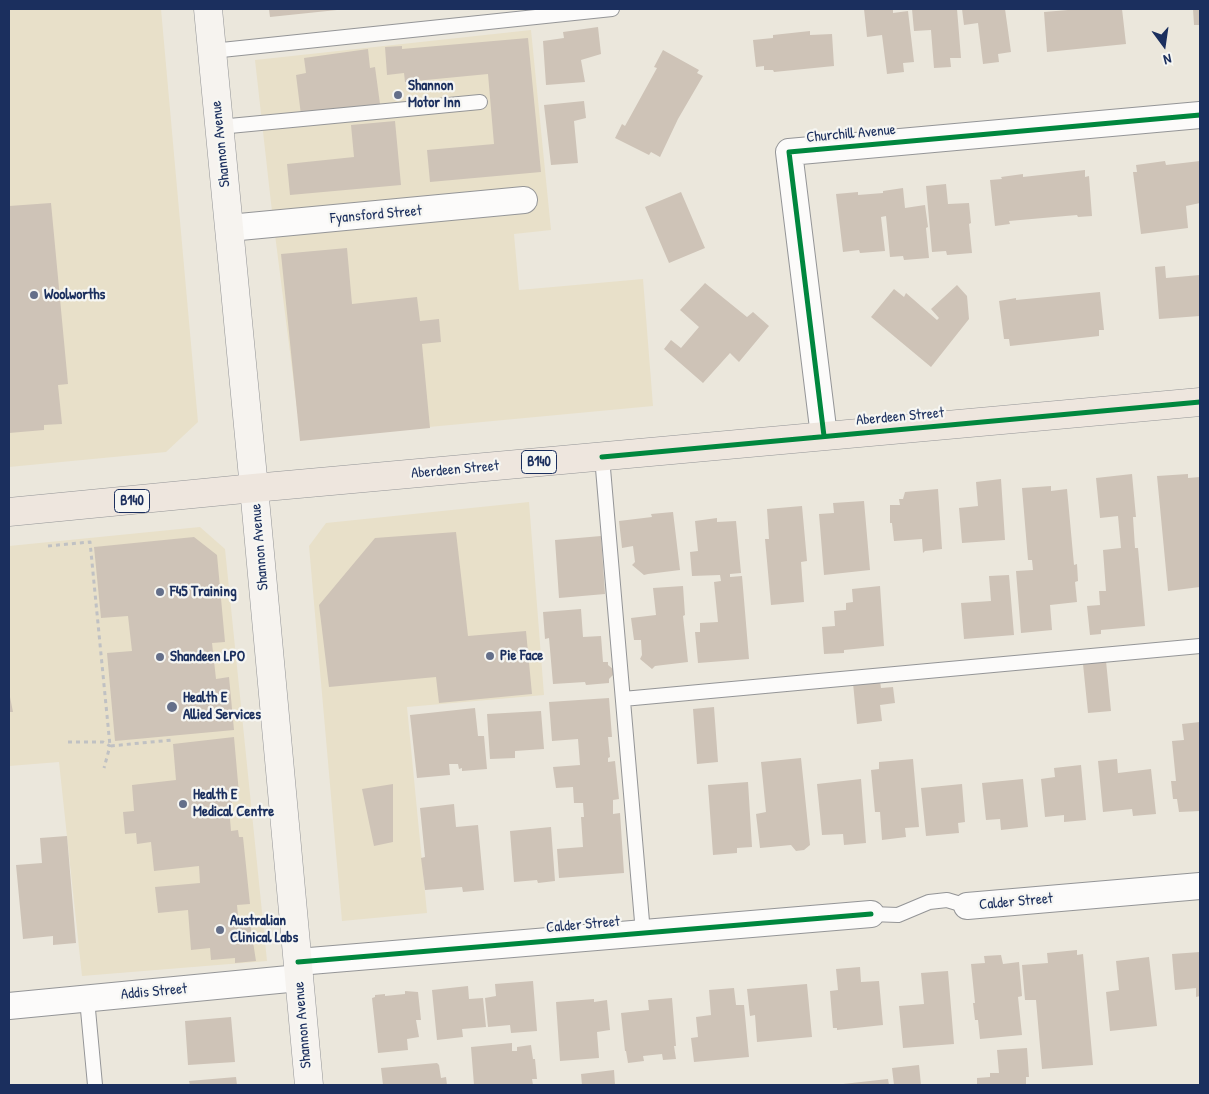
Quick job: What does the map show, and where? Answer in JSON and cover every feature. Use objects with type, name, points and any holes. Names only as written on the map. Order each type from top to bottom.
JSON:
[{"type":"main road","name":"Shannon Avenue","points":[[208,9],[309,1085]]},
{"type":"main road","name":"Aberdeen Street","points":[[9,512],[1200,402]]},
{"type":"street","name":"Churchill Avenue","points":[[824,436],[789,152],[1200,115]]},
{"type":"street","name":"Fyansford Street","points":[[229,228],[524,200]]},
{"type":"street","name":"Calder Street","points":[[968,906],[1200,886]]},
{"type":"street","name":"Calder Street","points":[[298,970],[643,932],[871,914]]},
{"type":"street","name":"Addis Street","points":[[9,1006],[87,998],[298,970]]},
{"type":"lane","points":[[212,52],[612,9]]},
{"type":"lane","points":[[219,128],[480,102]]},
{"type":"lane","points":[[602,457],[643,932]]},
{"type":"lane","points":[[623,699],[1200,646]]},
{"type":"lane","name":"Calder Street","points":[[871,914],[898,915],[929,902],[947,900],[968,906]]},
{"type":"lane","points":[[87,998],[95,1085]]},
{"type":"path","points":[[48,546],[90,542],[110,746],[104,768]]},
{"type":"path","points":[[68,742],[103,742],[110,746],[172,740]]},
{"type":"shaded area","points":[[9,9],[161,9],[198,422],[166,452],[9,467]]},
{"type":"shaded area","points":[[531,30],[551,230],[514,234],[519,290],[643,279],[653,406],[301,439],[255,60]]},
{"type":"shaded area","points":[[529,502],[544,695],[407,707],[427,913],[342,921],[309,546],[326,523]]},
{"type":"shaded area","points":[[200,527],[225,549],[267,961],[82,976],[59,762],[9,766],[9,546]]},
{"type":"building","points":[[269,9],[337,9],[337,10],[270,17]]},
{"type":"building","points":[[864,9],[893,9],[893,13],[908,11],[914,62],[903,63],[904,72],[887,74],[882,35],[867,37]]},
{"type":"building","points":[[912,9],[957,9],[961,58],[950,58],[951,67],[934,68],[931,30],[914,31]]},
{"type":"building","points":[[962,9],[1005,9],[1011,52],[998,54],[999,62],[983,64],[978,23],[964,25]]},
{"type":"building","points":[[1080,9],[1122,9],[1126,44],[1047,52],[1044,12]]},
{"type":"building","points":[[1193,9],[1200,9],[1200,25],[1194,25]]},
{"type":"building","points":[[598,27],[601,54],[581,60],[585,82],[546,85],[543,41],[564,38],[563,32]]},
{"type":"building","points":[[810,31],[810,35],[832,34],[834,66],[774,72],[773,70],[764,70],[764,66],[756,67],[753,40],[773,38],[773,35]]},
{"type":"building","points":[[528,38],[541,172],[430,182],[427,150],[494,144],[488,74],[405,82],[404,73],[387,75],[385,47],[402,46],[402,49]]},
{"type":"building","points":[[368,49],[370,68],[375,67],[380,104],[301,115],[296,75],[306,73],[304,58]]},
{"type":"building","points":[[663,50],[699,70],[697,73],[703,76],[678,119],[660,157],[651,152],[649,155],[615,138],[622,124],[625,126],[657,68],[654,67]]},
{"type":"building","points":[[584,101],[586,118],[574,121],[578,163],[551,165],[544,105]]},
{"type":"building","points":[[395,121],[401,185],[290,195],[287,164],[354,157],[351,125]]},
{"type":"building","points":[[1165,161],[1166,165],[1200,161],[1200,203],[1186,206],[1188,228],[1141,234],[1133,172],[1137,172],[1136,165]]},
{"type":"building","points":[[1085,170],[1085,177],[1089,176],[1092,216],[1078,217],[1077,215],[1009,221],[1010,224],[995,226],[990,180],[1023,174],[1023,177]]},
{"type":"building","points":[[946,184],[948,204],[969,203],[972,253],[947,255],[946,251],[932,252],[926,186]]},
{"type":"building","points":[[903,188],[905,208],[925,205],[929,258],[904,260],[903,256],[890,257],[886,216],[881,217],[885,251],[860,253],[859,250],[843,252],[836,194],[858,192],[858,195],[883,193],[883,191]]},
{"type":"building","points":[[681,192],[705,248],[669,263],[645,207]]},
{"type":"building","name":"Woolworths","points":[[51,203],[68,384],[58,385],[62,424],[44,425],[44,430],[9,433],[9,206]]},
{"type":"building","points":[[347,248],[352,304],[417,297],[420,321],[439,319],[441,342],[422,344],[430,428],[300,441],[281,254]]},
{"type":"building","points":[[1165,266],[1166,278],[1200,275],[1200,316],[1159,319],[1155,267]]},
{"type":"building","points":[[705,283],[747,317],[753,312],[769,326],[739,362],[730,353],[703,383],[664,349],[671,340],[681,348],[699,327],[680,310]]},
{"type":"building","points":[[957,285],[967,296],[969,319],[931,367],[871,317],[894,289],[904,297],[906,293],[937,320],[939,318],[931,309]]},
{"type":"building","points":[[1100,292],[1104,330],[1099,330],[1099,336],[1010,346],[1009,339],[1004,339],[999,301]]},
{"type":"building","points":[[1132,474],[1136,517],[1133,517],[1135,548],[1138,548],[1145,626],[1101,630],[1101,634],[1090,635],[1087,606],[1100,605],[1099,591],[1106,591],[1103,550],[1121,548],[1118,516],[1100,518],[1096,478]]},
{"type":"building","points":[[1188,474],[1188,478],[1200,477],[1200,587],[1168,591],[1157,476]]},
{"type":"building","points":[[1001,479],[1005,540],[962,543],[959,508],[978,506],[976,482]]},
{"type":"building","points":[[1051,486],[1051,491],[1067,489],[1074,565],[1077,564],[1078,581],[1075,582],[1077,602],[1050,605],[1052,630],[1021,633],[1016,571],[1033,570],[1032,560],[1028,560],[1022,488]]},
{"type":"building","points":[[938,489],[942,549],[925,551],[923,553],[922,539],[894,541],[892,523],[890,523],[890,505],[900,505],[899,499],[903,499],[905,492]]},
{"type":"building","points":[[864,501],[870,570],[824,575],[819,514],[834,513],[833,503]]},
{"type":"building","points":[[802,506],[807,561],[801,562],[804,602],[771,605],[765,539],[769,539],[767,509]]},
{"type":"building","points":[[673,512],[680,570],[644,575],[632,565],[635,562],[633,546],[622,548],[619,521],[652,517],[651,514]]},
{"type":"building","points":[[717,518],[717,522],[736,521],[741,573],[730,574],[730,577],[742,576],[749,659],[698,663],[695,632],[700,632],[700,623],[718,622],[714,582],[721,581],[720,575],[692,576],[690,552],[698,551],[695,521]]},
{"type":"building","points":[[456,532],[468,636],[526,631],[532,694],[439,703],[436,677],[329,687],[319,605],[375,538]]},
{"type":"building","points":[[601,536],[605,594],[559,598],[555,540]]},
{"type":"building","points":[[194,537],[217,555],[225,642],[212,643],[216,679],[229,677],[234,730],[115,741],[107,653],[132,651],[128,616],[101,618],[94,547]]},
{"type":"building","points":[[1009,575],[1014,635],[964,639],[961,603],[991,601],[989,576]]},
{"type":"building","points":[[683,586],[685,615],[683,616],[688,662],[655,666],[652,669],[640,659],[642,655],[641,640],[634,640],[631,618],[656,615],[653,588]]},
{"type":"building","points":[[880,586],[884,646],[844,650],[844,653],[824,654],[822,627],[835,626],[834,611],[846,610],[846,603],[853,602],[852,589]]},
{"type":"building","points":[[581,609],[583,637],[601,636],[603,662],[608,662],[608,665],[613,669],[613,675],[609,679],[609,683],[586,685],[585,682],[553,684],[549,638],[545,639],[543,612]]},
{"type":"building","points":[[1106,661],[1111,711],[1088,713],[1083,664]]},
{"type":"building","points":[[880,681],[881,688],[893,687],[895,703],[880,705],[882,721],[857,724],[853,683]]},
{"type":"building","points":[[9,692],[13,712],[9,712]]},
{"type":"building","points":[[609,698],[612,737],[608,737],[610,757],[608,762],[615,761],[619,799],[613,800],[613,814],[620,813],[624,873],[559,878],[557,849],[583,847],[581,817],[584,817],[583,803],[574,803],[573,787],[556,788],[553,767],[580,765],[578,739],[552,741],[549,702]]},
{"type":"building","points":[[714,707],[718,762],[697,764],[693,709]]},
{"type":"building","points":[[475,708],[478,736],[484,736],[487,769],[462,771],[462,768],[459,769],[458,764],[449,764],[450,775],[417,778],[410,715]]},
{"type":"building","points":[[541,711],[544,749],[515,751],[515,758],[490,759],[487,714]]},
{"type":"building","points":[[1200,722],[1200,811],[1179,812],[1177,799],[1173,799],[1171,781],[1176,781],[1172,741],[1184,740],[1182,724]]},
{"type":"building","points":[[234,737],[239,794],[237,794],[238,801],[232,802],[232,806],[229,807],[231,831],[238,830],[239,837],[243,837],[250,904],[237,905],[238,916],[242,916],[250,923],[256,961],[235,963],[235,958],[211,960],[210,948],[191,950],[188,910],[158,913],[155,887],[200,883],[199,866],[154,871],[151,842],[137,844],[136,833],[125,834],[123,812],[134,811],[132,785],[176,780],[173,744]]},
{"type":"building","points":[[801,758],[810,845],[804,850],[796,851],[791,845],[760,848],[756,814],[766,812],[761,762]]},
{"type":"building","points":[[913,759],[919,827],[905,828],[906,837],[882,840],[880,812],[875,812],[871,770],[879,769],[879,762]]},
{"type":"building","points":[[1117,759],[1118,773],[1151,769],[1156,814],[1133,816],[1132,809],[1103,812],[1098,761]]},
{"type":"building","points":[[1081,765],[1086,820],[1064,822],[1064,815],[1045,817],[1041,779],[1055,777],[1054,768]]},
{"type":"building","points":[[861,779],[866,843],[844,845],[843,834],[822,835],[817,784]]},
{"type":"building","points":[[1023,779],[1028,827],[1001,830],[1000,819],[986,820],[982,783]]},
{"type":"building","points":[[748,782],[752,847],[737,848],[737,853],[713,855],[708,785]]},
{"type":"building","points":[[393,784],[393,842],[374,846],[362,789]]},
{"type":"building","points":[[962,784],[965,822],[958,823],[959,833],[926,836],[921,788]]},
{"type":"building","points":[[454,804],[456,827],[478,825],[484,890],[463,892],[462,887],[425,890],[421,858],[425,857],[420,808]]},
{"type":"building","points":[[551,827],[555,881],[538,883],[537,880],[514,882],[510,831]]},
{"type":"building","points":[[67,836],[76,943],[53,945],[53,936],[23,939],[16,865],[42,863],[40,838]]},
{"type":"building","points":[[1077,950],[1077,955],[1083,954],[1093,1065],[1042,1069],[1036,1000],[1025,1000],[1022,965],[1048,963],[1047,953]]},
{"type":"building","points":[[1200,952],[1200,996],[1196,997],[1196,988],[1175,990],[1172,954]]},
{"type":"building","points":[[1001,955],[1003,964],[1019,962],[1022,996],[1018,997],[1022,1035],[980,1039],[978,1020],[975,1020],[971,964],[985,963],[984,956]]},
{"type":"building","points":[[1149,957],[1157,1026],[1110,1031],[1106,992],[1119,990],[1116,961]]},
{"type":"building","points":[[860,967],[861,982],[879,981],[883,1025],[837,1030],[837,1028],[833,1028],[830,991],[838,990],[836,969]]},
{"type":"building","points":[[948,971],[954,1044],[903,1048],[899,1006],[924,1004],[921,973]]},
{"type":"building","points":[[533,981],[537,1031],[511,1033],[510,1025],[488,1027],[485,998],[496,996],[495,984]]},
{"type":"building","points":[[807,984],[812,1037],[757,1042],[755,1015],[750,1016],[747,989]]},
{"type":"building","points":[[468,986],[469,999],[483,998],[486,1027],[462,1029],[463,1037],[437,1040],[432,990]]},
{"type":"building","points":[[734,988],[736,1005],[744,1005],[749,1057],[694,1062],[691,1038],[698,1037],[696,1017],[711,1015],[709,990]]},
{"type":"building","points":[[405,991],[418,992],[421,1020],[416,1020],[419,1037],[407,1039],[408,1050],[378,1053],[372,998],[375,995],[405,994]]},
{"type":"building","points":[[672,998],[676,1059],[663,1060],[662,1054],[643,1056],[644,1061],[628,1063],[621,1013],[649,1010],[648,1000]]},
{"type":"building","points":[[594,999],[594,1002],[607,1000],[610,1030],[597,1032],[599,1058],[560,1061],[556,1002]]},
{"type":"building","points":[[231,1017],[235,1062],[188,1065],[185,1021]]},
{"type":"building","points":[[512,1043],[512,1051],[517,1051],[517,1047],[531,1045],[533,1059],[535,1059],[537,1079],[532,1079],[533,1085],[474,1085],[471,1047]]},
{"type":"building","points":[[1027,1048],[1029,1077],[1026,1077],[1026,1085],[977,1085],[977,1078],[990,1077],[990,1073],[999,1073],[997,1050]]},
{"type":"building","points":[[437,1063],[441,1078],[446,1077],[447,1085],[383,1085],[381,1068]]},
{"type":"building","points":[[919,1065],[921,1085],[894,1085],[892,1068]]},
{"type":"building","points":[[614,1070],[615,1085],[582,1085],[581,1074]]},
{"type":"building","points":[[236,1077],[237,1085],[190,1085],[189,1081]]},
{"type":"building","points":[[888,1079],[889,1085],[843,1085],[843,1084]]},
{"type":"cycle path","points":[[824,436],[789,152],[1200,115]]},
{"type":"cycle path","points":[[602,457],[1200,402]]},
{"type":"cycle path","points":[[298,962],[871,914]]},
{"type":"place","name":"Shannon Motor Inn","points":[[398,95]]},
{"type":"place","name":"Woolworths","points":[[34,295]]},
{"type":"place","name":"F45 Training","points":[[160,592]]},
{"type":"place","name":"Pie Face","points":[[490,656]]},
{"type":"place","name":"Shandeen LPO","points":[[160,657]]},
{"type":"place","name":"Health E Allied Services","points":[[172,707]]},
{"type":"place","name":"Health E Medical Centre","points":[[183,804]]},
{"type":"place","name":"Australian Clinical Labs","points":[[220,930]]}]
